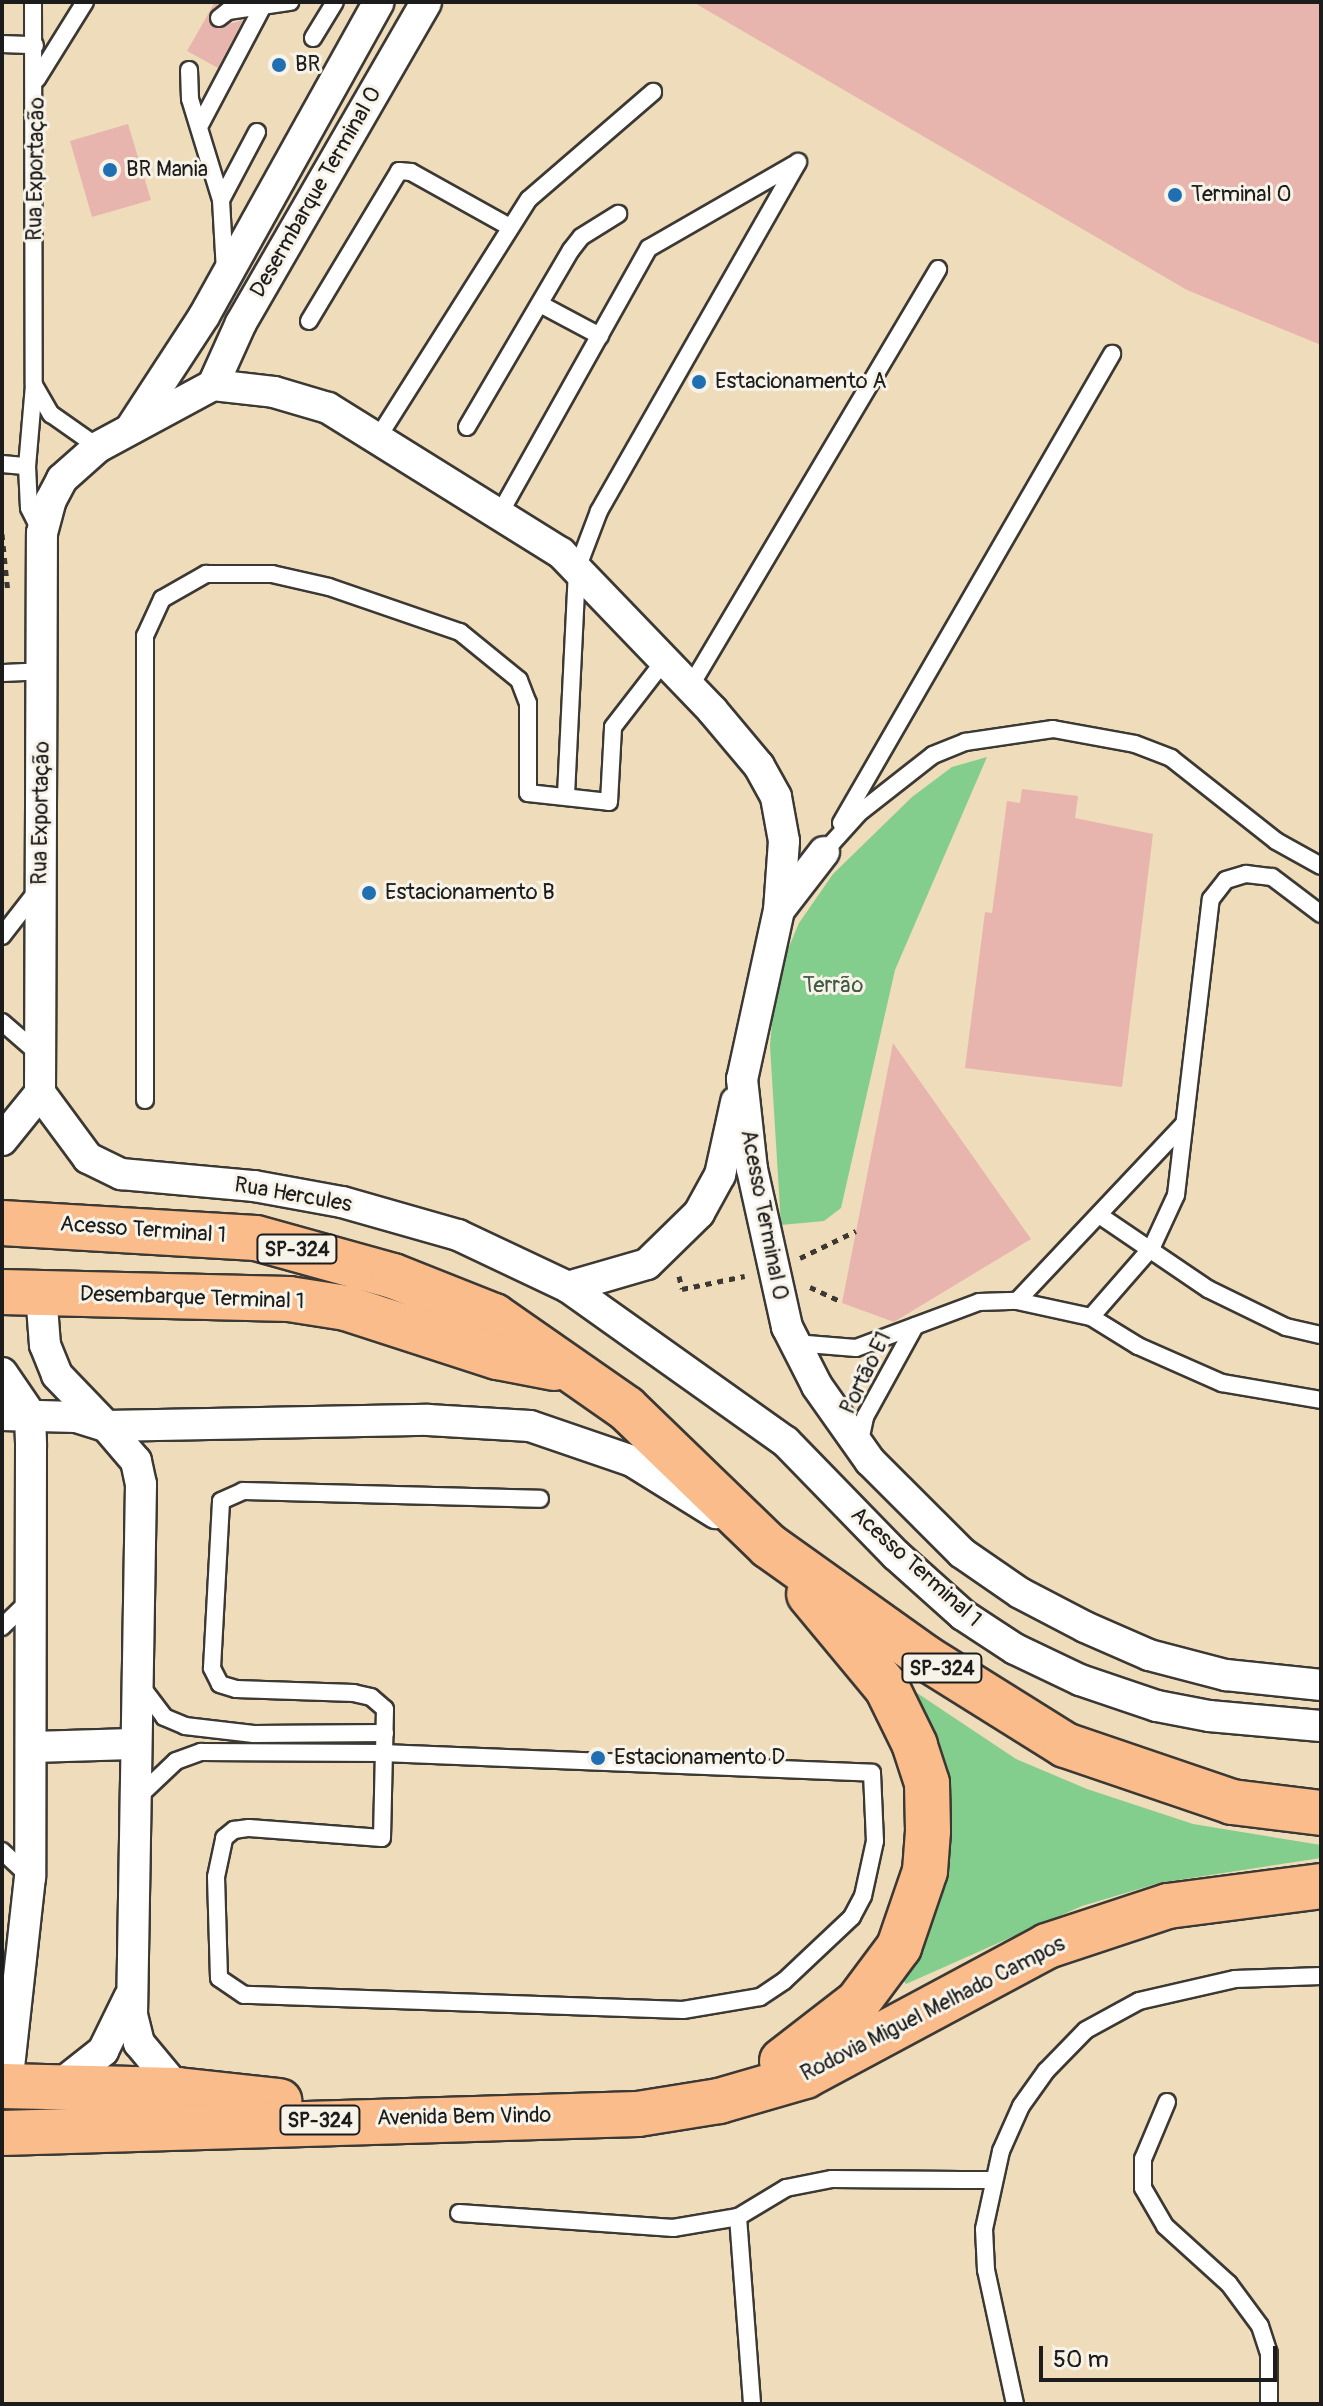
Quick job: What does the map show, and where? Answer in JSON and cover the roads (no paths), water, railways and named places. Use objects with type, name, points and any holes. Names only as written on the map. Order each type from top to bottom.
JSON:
[{"type":"main road","name":"Acesso Terminal 1","points":[[2,1223],[256,1238],[393,1276],[494,1316],[564,1369],[626,1408],[769,1546]]},
{"type":"main road","name":"Desembarque Terminal 1","points":[[21,1292],[289,1299],[346,1308],[497,1357],[564,1369]]},
{"type":"main road","name":"SP-324","points":[[769,1546],[926,1658],[1065,1745],[1232,1802],[1321,1813]]},
{"type":"main road","points":[[719,2101],[814,2041],[858,2002],[899,1947],[925,1871],[927,1783],[915,1745],[887,1688],[769,1546]]},
{"type":"main road","name":"Rodovia Miguel Melhado Campos","points":[[638,2114],[719,2101],[805,2076],[1047,1946],[1168,1906],[1321,1886]]},
{"type":"main road","points":[[4,2086],[251,2095],[288,2103],[323,2120]]},
{"type":"main road","name":"Avenida Bem Vindo","points":[[2,2133],[323,2120],[638,2114]]},
{"type":"street","points":[[131,429],[225,277],[379,2]]},
{"type":"street","name":"Desermbarque Terminal 0","points":[[213,385],[241,323],[426,2]]},
{"type":"street","points":[[42,533],[62,479],[98,447],[213,385],[274,392],[328,408],[379,436],[500,513],[577,569],[690,687],[759,766],[776,797],[784,841],[779,910]]},
{"type":"street","name":"Rua Exportação","points":[[40,1093],[44,671],[42,533]]},
{"type":"street","points":[[779,910],[824,852]]},
{"type":"street","name":"Acesso Terminal 0","points":[[779,910],[756,996],[742,1079],[752,1169],[773,1271],[795,1343],[817,1386],[891,1486],[937,1530],[1020,1593],[1149,1655],[1226,1675],[1321,1685]]},
{"type":"street","points":[[568,1287],[647,1264],[699,1213],[720,1175],[742,1079]]},
{"type":"street","points":[[2,1140],[40,1093]]},
{"type":"street","name":"Rua Hercules","points":[[40,1093],[88,1158],[121,1174],[254,1186],[342,1202],[458,1235],[568,1287]]},
{"type":"street","name":"Acesso Terminal 1","points":[[568,1287],[786,1442],[896,1555],[963,1615],[1015,1649],[1080,1680],[1157,1706],[1209,1716],[1321,1726]]},
{"type":"street","points":[[21,1292],[57,1375],[136,1461],[141,1484],[131,1992],[139,2043],[178,2090]]},
{"type":"street","points":[[2,1373],[16,1414],[32,1598],[30,1877],[4,2086]]},
{"type":"street","points":[[16,1414],[106,1426],[428,1420],[530,1426],[632,1461],[769,1546]]},
{"type":"street","points":[[31,1747],[134,1744]]},
{"type":"street","points":[[55,2089],[103,2051],[131,1992]]},
{"type":"lane","name":"Rua Exportação","points":[[33,2],[37,81],[34,385],[27,466],[29,508],[42,533]]},
{"type":"lane","points":[[37,81],[85,2]]},
{"type":"lane","points":[[219,18],[228,11],[261,10],[290,2]]},
{"type":"lane","points":[[313,38],[335,2]]},
{"type":"lane","points":[[200,125],[261,10]]},
{"type":"lane","points":[[2,44],[35,45]]},
{"type":"lane","points":[[189,70],[190,99],[221,200],[225,277]]},
{"type":"lane","points":[[379,436],[510,227],[548,179],[653,92]]},
{"type":"lane","points":[[221,200],[257,132]]},
{"type":"lane","points":[[500,513],[649,248],[798,162],[599,511],[577,569],[566,795]]},
{"type":"lane","points":[[309,321],[399,171],[411,172],[510,227]]},
{"type":"lane","points":[[467,427],[581,237],[618,214]]},
{"type":"lane","points":[[690,687],[938,269]]},
{"type":"lane","points":[[540,304],[600,336]]},
{"type":"lane","points":[[824,852],[1112,354]]},
{"type":"lane","points":[[34,385],[51,414],[98,447]]},
{"type":"lane","points":[[2,464],[27,466]]},
{"type":"lane","points":[[145,1100],[145,636],[162,599],[179,586],[206,574],[272,574],[329,587],[460,632],[519,680],[528,703],[528,793],[609,802],[613,727],[664,661]]},
{"type":"lane","points":[[2,673],[44,671]]},
{"type":"lane","points":[[824,852],[859,813],[933,755],[965,742],[1053,729],[1135,744],[1171,758],[1276,841],[1321,866]]},
{"type":"lane","points":[[1091,1317],[1152,1247],[1176,1195],[1211,899],[1226,880],[1246,874],[1272,877],[1321,914]]},
{"type":"lane","points":[[2,936],[40,887]]},
{"type":"lane","points":[[2,1022],[39,1054]]},
{"type":"lane","points":[[1017,1301],[1184,1124]]},
{"type":"lane","points":[[1099,1215],[1152,1247],[1208,1289],[1286,1327],[1321,1335]]},
{"type":"lane","points":[[795,1343],[856,1348],[979,1302],[1017,1301],[1091,1317],[1138,1346],[1222,1383],[1321,1400]]},
{"type":"lane","name":"Portão E1","points":[[860,1441],[865,1417],[915,1326]]},
{"type":"lane","points":[[135,1800],[176,1761],[201,1752],[384,1753],[872,1773],[875,1841],[863,1896],[852,1917],[784,1981],[760,1997],[724,2006],[683,2010],[260,1995],[228,1988],[219,1978],[215,1943],[216,1877],[224,1838],[234,1830],[249,1828],[382,1838],[384,1753],[385,1733],[385,1709],[371,1697],[333,1690],[236,1689],[220,1684],[212,1668],[221,1501],[243,1491],[540,1499]]},
{"type":"lane","points":[[2,1627],[32,1598]]},
{"type":"lane","points":[[137,1680],[164,1717],[185,1726],[254,1734],[385,1733]]},
{"type":"lane","points":[[2,1851],[30,1877]]},
{"type":"lane","points":[[1015,2404],[986,2270],[984,2229],[991,2180],[1021,2106],[1086,2030],[1139,2001],[1235,1979],[1321,1976]]},
{"type":"lane","points":[[1167,2102],[1143,2159],[1143,2188],[1165,2226],[1229,2284],[1260,2326],[1269,2354],[1269,2404]]},
{"type":"lane","points":[[459,2213],[673,2228],[738,2217],[786,2188],[832,2179],[991,2180]]},
{"type":"lane","points":[[738,2217],[752,2404]]},
{"type":"place","name":"BR","points":[[279,65]]},
{"type":"place","name":"BR Mania","points":[[110,170]]},
{"type":"place","name":"Terminal 0","points":[[1175,195]]},
{"type":"place","name":"Estacionamento A","points":[[699,382]]},
{"type":"place","name":"Estacionamento B","points":[[369,893]]},
{"type":"place","name":"Estacionamento D","points":[[598,1758]]},
{"type":"park label","name":"Terrão","points":[[833,986]]}]
